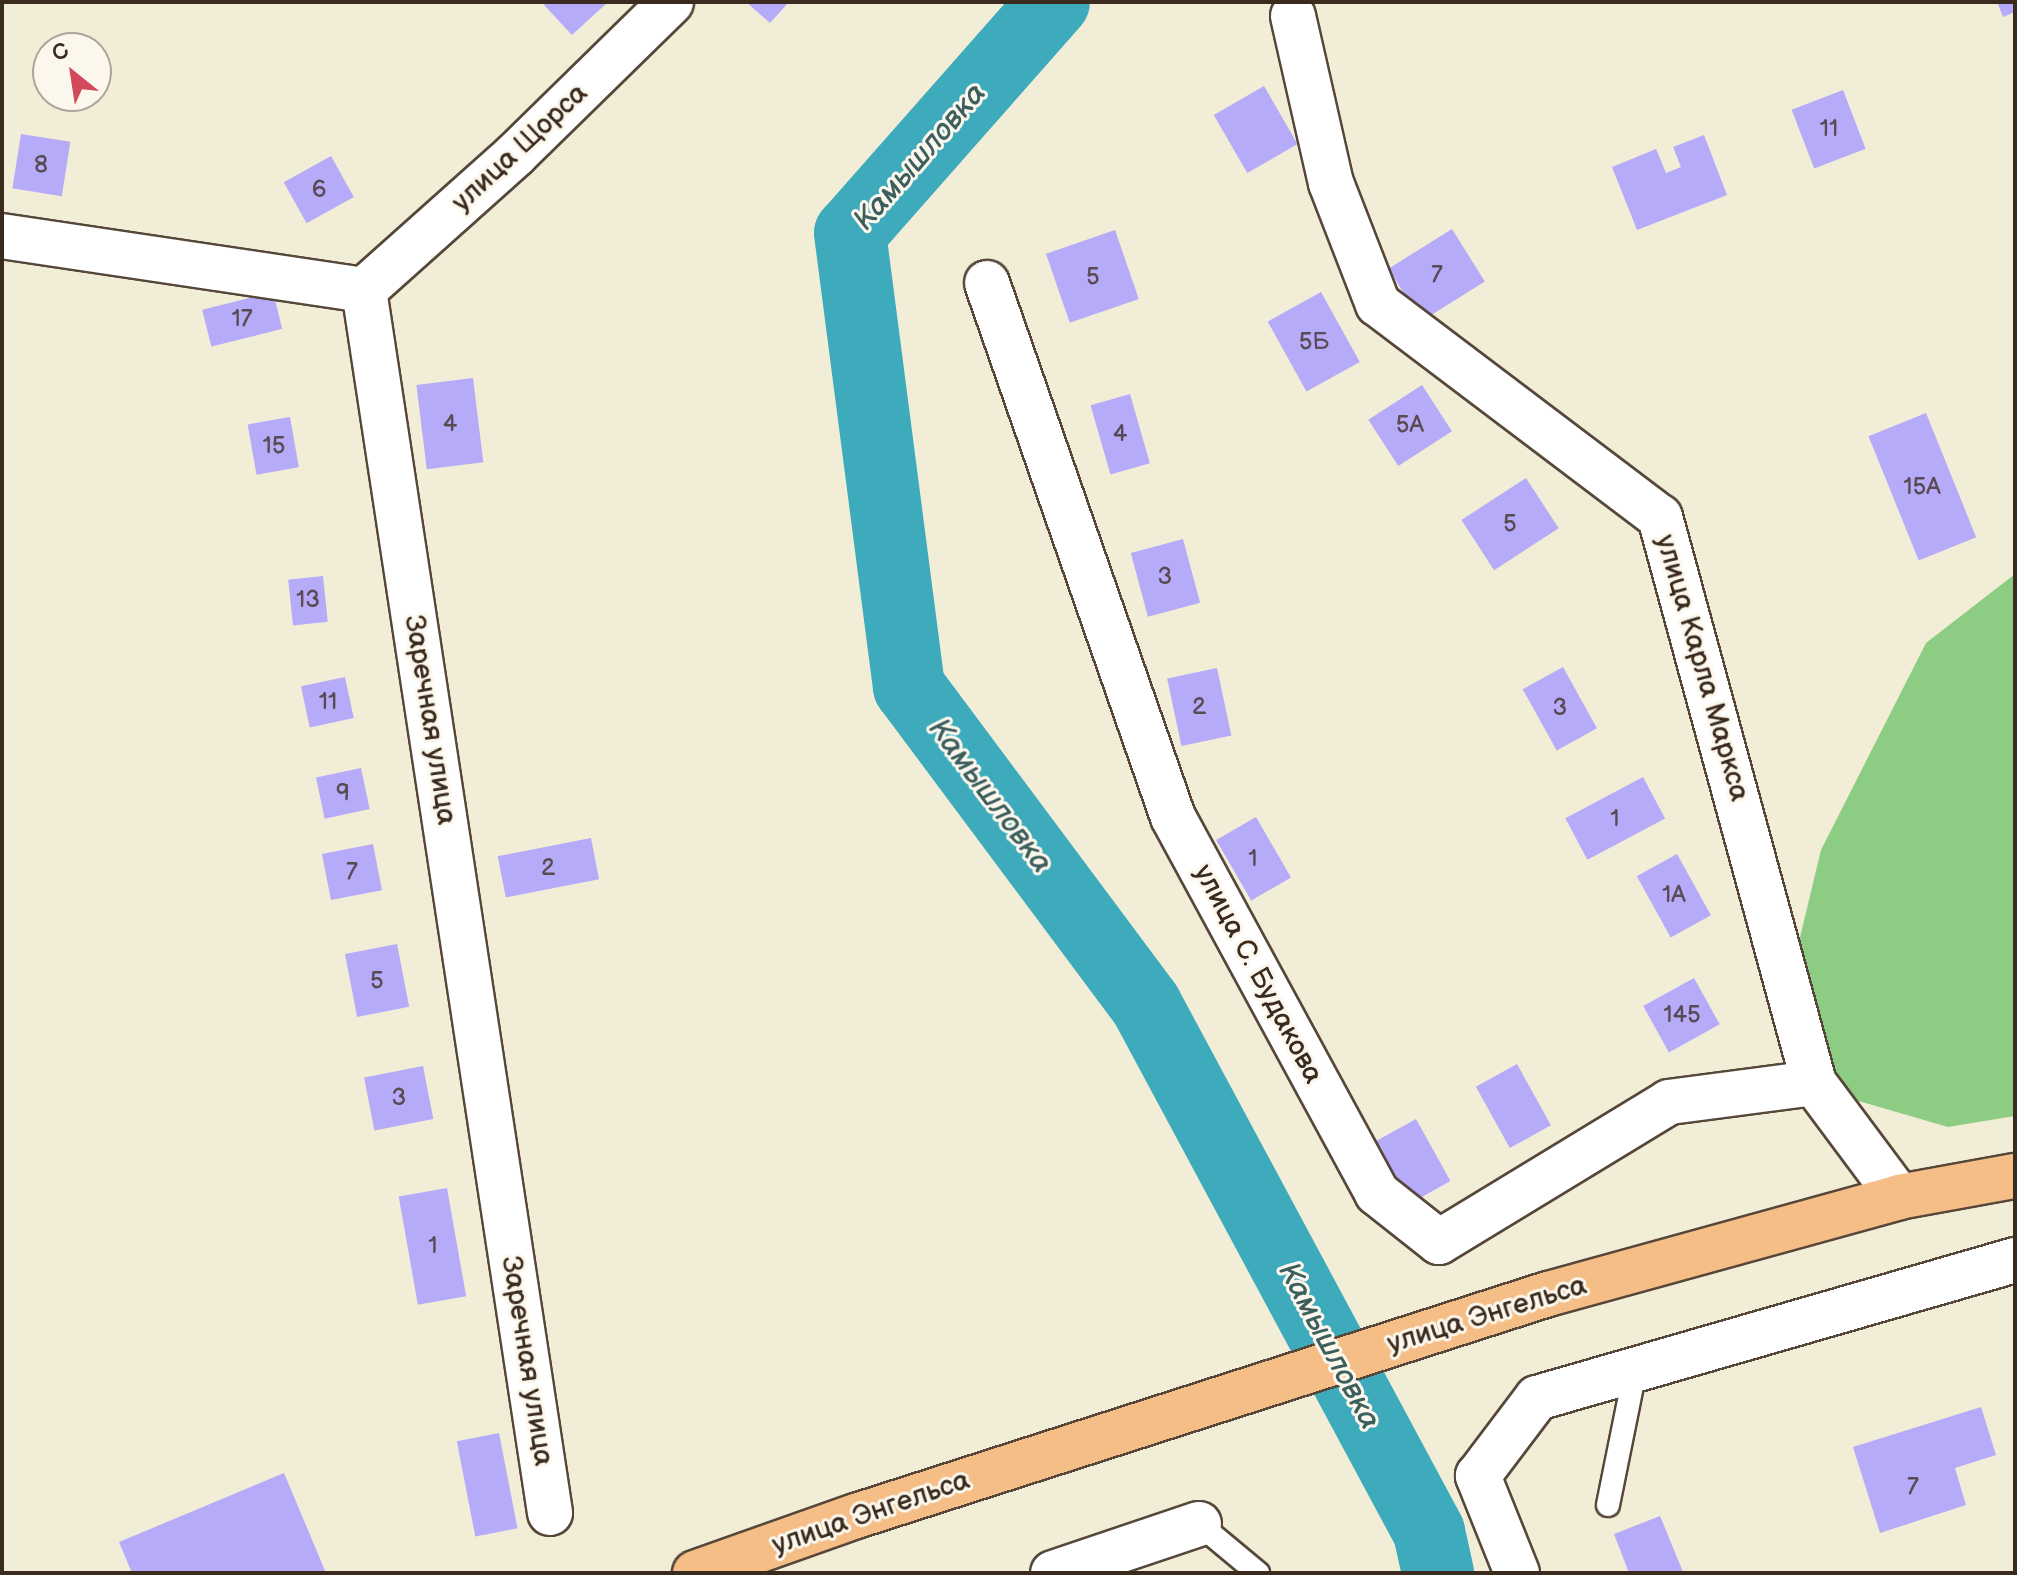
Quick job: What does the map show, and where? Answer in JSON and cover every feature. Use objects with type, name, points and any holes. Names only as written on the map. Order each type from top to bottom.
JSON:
[{"type":"main road","name":"улица Энгельса","points":[[695,1573],[1200,1405],[1548,1294],[1899,1197],[2015,1176]]},
{"type":"street","name":"улица Щорса","points":[[364,290],[516,154],[671,2]]},
{"type":"street","name":"улица Карла Маркса","points":[[1293,16],[1331,183],[1378,304],[1660,517],[1814,1083],[1899,1197]]},
{"type":"street","points":[[2,236],[364,290]]},
{"type":"street","name":"улица С. Будакова","points":[[987,283],[1173,817],[1377,1193],[1439,1242],[1669,1102],[1814,1083]]},
{"type":"street","name":"Заречная улица","points":[[364,290],[550,1513]]},
{"type":"street","points":[[1517,1573],[1478,1476],[1537,1398],[2015,1260]]},
{"type":"street","points":[[1053,1573],[1199,1524]]},
{"type":"lane","points":[[1608,1505],[1635,1371]]},
{"type":"lane","points":[[1199,1524],[1258,1573]]},
{"type":"green space","points":[[2015,574],[2015,1116],[1948,1127],[1845,1097],[1791,975],[1821,850],[1926,643]]},
{"type":"building","points":[[547,2],[608,2],[572,35],[544,5]]},
{"type":"building","points":[[746,2],[789,2],[770,23]]},
{"type":"building","points":[[1997,2],[2015,2],[2015,12],[2003,17]]},
{"type":"building","points":[[1264,86],[1298,144],[1247,173],[1214,115]]},
{"type":"building","points":[[1843,90],[1866,149],[1814,169],[1792,110]]},
{"type":"building","points":[[21,134],[70,142],[62,196],[12,188]]},
{"type":"building","points":[[1704,135],[1727,195],[1637,230],[1612,167],[1656,149],[1666,173],[1681,167],[1673,147]]},
{"type":"building","points":[[331,156],[354,197],[307,223],[284,182]]},
{"type":"building","points":[[1452,229],[1485,282],[1421,321],[1388,269]]},
{"type":"building","points":[[1115,230],[1139,299],[1070,323],[1046,254]]},
{"type":"building","points":[[273,292],[282,329],[211,347],[202,310]]},
{"type":"building","points":[[1321,292],[1360,362],[1306,392],[1268,322]]},
{"type":"building","points":[[473,378],[483,462],[427,469],[416,385]]},
{"type":"building","points":[[1422,385],[1452,431],[1398,466],[1368,420]]},
{"type":"building","points":[[1130,394],[1150,463],[1110,475],[1091,405]]},
{"type":"building","points":[[1926,413],[1976,537],[1919,560],[1869,436]]},
{"type":"building","points":[[290,417],[299,467],[257,475],[248,424]]},
{"type":"building","points":[[1526,478],[1559,528],[1494,570],[1461,520]]},
{"type":"building","points":[[1183,539],[1200,603],[1148,617],[1131,553]]},
{"type":"building","points":[[323,576],[328,622],[293,625],[288,580]]},
{"type":"building","points":[[1563,667],[1597,728],[1557,751],[1523,689]]},
{"type":"building","points":[[1217,668],[1231,735],[1181,746],[1167,679]]},
{"type":"building","points":[[345,677],[354,718],[310,727],[301,686]]},
{"type":"building","points":[[361,768],[370,809],[325,819],[316,778]]},
{"type":"building","points":[[1643,777],[1665,818],[1587,860],[1565,818]]},
{"type":"building","points":[[1256,817],[1291,878],[1251,901],[1216,840]]},
{"type":"building","points":[[591,838],[599,879],[506,897],[498,856]]},
{"type":"building","points":[[373,844],[382,890],[331,900],[322,854]]},
{"type":"building","points":[[1677,854],[1711,915],[1671,938],[1637,876]]},
{"type":"building","points":[[397,944],[409,1007],[357,1017],[345,954]]},
{"type":"building","points":[[1694,978],[1720,1024],[1669,1052],[1643,1006]]},
{"type":"building","points":[[1517,1064],[1551,1125],[1510,1148],[1476,1087]]},
{"type":"building","points":[[423,1066],[433,1119],[374,1130],[364,1077]]},
{"type":"building","points":[[1416,1119],[1450,1181],[1410,1203],[1376,1141]]},
{"type":"building","points":[[447,1188],[466,1296],[418,1305],[399,1197]]},
{"type":"building","points":[[1981,1407],[1996,1455],[1955,1468],[1966,1505],[1880,1533],[1853,1447]]},
{"type":"building","points":[[499,1433],[518,1528],[475,1536],[457,1441]]},
{"type":"building","points":[[284,1473],[326,1573],[132,1573],[119,1542]]},
{"type":"building","points":[[1660,1516],[1683,1572],[1629,1573],[1614,1534]]},
{"type":"waterway","name":"Камышловка","points":[[1054,2],[850,233],[909,687],[1146,1005],[1429,1532],[1438,1573]]}]
